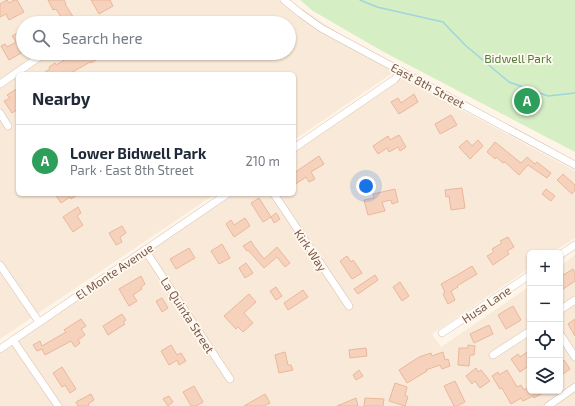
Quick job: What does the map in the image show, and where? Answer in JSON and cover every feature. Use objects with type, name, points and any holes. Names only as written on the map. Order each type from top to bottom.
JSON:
[{"type":"street","name":"East 8th Street","points":[[284,0],[321,28],[575,165]]},
{"type":"street","points":[[17,72],[35,60]]},
{"type":"street","points":[[296,147],[395,79],[401,71]]},
{"type":"street","points":[[0,84],[16,73]]},
{"type":"street","points":[[0,113],[8,126]]},
{"type":"street","name":"El Monte Avenue","points":[[0,348],[224,196]]},
{"type":"street","name":"Kirk Way","points":[[275,196],[349,306]]},
{"type":"street","points":[[563,253],[575,245]]},
{"type":"street","name":"La Quinta Street","points":[[145,250],[230,379]]},
{"type":"street","points":[[0,265],[39,322]]},
{"type":"street","name":"Husa Lane","points":[[442,333],[527,277]]},
{"type":"street","points":[[563,308],[575,300]]},
{"type":"street","points":[[493,355],[527,332]]},
{"type":"street","points":[[563,339],[575,357]]},
{"type":"street","points":[[13,340],[58,406]]},
{"type":"street","points":[[548,406],[575,387]]},
{"type":"shaded area","points":[[0,0],[289,0],[390,68],[391,74],[296,139],[296,72],[16,72],[16,196],[212,196],[0,339]]},
{"type":"shaded area","points":[[403,78],[575,171],[575,238],[557,250],[527,250],[527,270],[432,334],[441,347],[527,288],[527,394],[563,394],[563,264],[575,255],[575,406],[0,406],[0,353],[230,196],[296,196],[296,151]]},
{"type":"green space","name":"Bidwell Park","points":[[300,0],[575,0],[575,152],[382,51],[313,11]]},
{"type":"building","points":[[7,0],[9,3],[17,0],[24,12],[9,20],[6,14],[0,17],[0,4]]},
{"type":"building","points":[[48,0],[64,0],[73,16],[60,16],[56,9],[53,10]]},
{"type":"building","points":[[91,0],[110,0],[113,6],[99,14]]},
{"type":"building","points":[[16,34],[16,42],[12,36]]},
{"type":"building","points":[[16,42],[16,56],[9,60],[1,46],[5,44],[7,47]]},
{"type":"building","points":[[64,60],[96,60],[72,72],[45,72],[55,63],[56,65]]},
{"type":"building","points":[[16,89],[16,110],[12,113],[4,101],[10,98],[7,95]]},
{"type":"building","points":[[414,94],[418,102],[399,114],[391,102],[398,98],[401,103]]},
{"type":"building","points":[[451,115],[457,125],[440,134],[435,124]]},
{"type":"building","points":[[399,135],[406,147],[400,151],[398,147],[389,152],[387,148],[378,154],[373,146],[388,136],[390,140]]},
{"type":"building","points":[[467,140],[472,146],[478,140],[483,146],[470,159],[459,147]]},
{"type":"building","points":[[495,142],[521,163],[527,157],[535,164],[537,162],[551,173],[547,178],[528,165],[519,175],[505,162],[503,163],[496,157],[495,159],[487,152]]},
{"type":"building","points":[[319,156],[324,164],[311,172],[315,179],[309,182],[306,177],[296,184],[296,172]]},
{"type":"building","points":[[563,174],[575,185],[575,190],[572,194],[557,180]]},
{"type":"building","points":[[462,188],[465,208],[451,210],[449,196],[446,197],[445,190]]},
{"type":"building","points":[[395,189],[398,202],[392,204],[391,200],[382,202],[385,211],[368,215],[364,200],[374,198],[373,194]]},
{"type":"building","points":[[546,189],[555,196],[551,201],[542,194]]},
{"type":"building","points":[[56,196],[76,196],[71,199],[70,197],[61,203]]},
{"type":"building","points":[[259,198],[271,217],[263,222],[251,203]]},
{"type":"building","points":[[78,207],[81,213],[77,216],[83,225],[73,232],[63,217]]},
{"type":"building","points":[[276,213],[280,219],[274,223],[271,217]]},
{"type":"building","points":[[245,218],[250,226],[234,237],[226,224],[231,220],[234,225]]},
{"type":"building","points":[[122,226],[126,233],[120,237],[122,242],[116,245],[109,233]]},
{"type":"building","points":[[508,237],[514,247],[507,251],[509,254],[493,265],[487,256],[494,252],[492,249],[502,243],[500,241]]},
{"type":"building","points":[[251,241],[264,259],[277,247],[290,263],[285,267],[277,257],[264,268],[243,246]]},
{"type":"building","points":[[222,244],[230,258],[219,264],[211,251]]},
{"type":"building","points":[[189,248],[195,258],[176,269],[170,259]]},
{"type":"building","points":[[347,256],[351,262],[353,260],[362,273],[352,279],[340,261]]},
{"type":"building","points":[[246,263],[253,273],[245,278],[239,268]]},
{"type":"building","points":[[472,266],[477,274],[451,291],[455,300],[448,304],[443,294],[445,292],[441,284]]},
{"type":"building","points":[[573,269],[575,273],[575,281],[563,289],[563,286],[563,275]]},
{"type":"building","points":[[375,275],[378,280],[358,294],[354,289]]},
{"type":"building","points":[[141,276],[145,284],[141,287],[142,289],[133,295],[137,301],[129,306],[119,289]]},
{"type":"building","points":[[400,282],[409,296],[402,301],[393,287]]},
{"type":"building","points":[[276,287],[282,296],[276,300],[270,291]]},
{"type":"building","points":[[303,290],[308,297],[288,310],[284,303]]},
{"type":"building","points":[[249,294],[256,302],[244,313],[253,323],[243,332],[238,327],[236,329],[224,316]]},
{"type":"building","points":[[162,298],[168,308],[162,312],[156,301]]},
{"type":"building","points":[[513,306],[521,320],[506,329],[498,315]]},
{"type":"building","points":[[122,314],[126,320],[123,322],[125,324],[108,335],[103,326]]},
{"type":"building","points":[[81,319],[86,326],[81,329],[85,335],[78,340],[80,343],[75,347],[71,341],[45,355],[42,349],[37,351],[33,345],[40,341],[42,346],[66,332],[64,330]]},
{"type":"building","points":[[575,319],[575,336],[568,324]]},
{"type":"building","points":[[489,325],[493,334],[474,343],[470,334]]},
{"type":"building","points":[[171,345],[177,355],[181,353],[186,361],[179,365],[177,360],[169,365],[161,351]]},
{"type":"building","points":[[468,345],[475,346],[474,355],[470,355],[469,366],[458,365],[459,348],[468,348]]},
{"type":"building","points":[[366,348],[367,356],[350,358],[349,350]]},
{"type":"building","points":[[285,352],[288,365],[291,365],[293,370],[279,373],[275,355]]},
{"type":"building","points":[[443,352],[445,360],[448,359],[450,366],[442,369],[440,365],[426,370],[427,371],[407,383],[399,370],[419,357],[431,353],[432,356]]},
{"type":"building","points":[[527,352],[527,367],[520,372],[511,359],[518,354],[520,357]]},
{"type":"building","points":[[563,360],[570,369],[563,374]]},
{"type":"building","points":[[62,367],[76,389],[70,393],[65,385],[62,387],[53,373]]},
{"type":"building","points":[[476,368],[478,372],[481,370],[490,381],[480,388],[475,381],[472,384],[466,376]]},
{"type":"building","points":[[359,370],[363,376],[356,380],[353,375]]},
{"type":"building","points":[[507,370],[517,387],[521,385],[524,390],[527,388],[527,394],[541,394],[534,398],[533,396],[523,401],[521,398],[511,404],[502,388],[500,389],[492,376],[498,372],[499,375]]},
{"type":"building","points":[[455,381],[465,402],[457,406],[454,406],[444,386]]},
{"type":"building","points":[[395,383],[407,387],[405,395],[408,397],[405,406],[389,401]]},
{"type":"building","points":[[194,386],[203,402],[196,406],[191,406],[183,392]]},
{"type":"building","points":[[91,394],[94,400],[88,404],[89,406],[78,406],[76,402]]},
{"type":"building","points":[[265,394],[270,403],[264,406],[244,406]]},
{"type":"building","points":[[169,396],[173,402],[168,406],[163,399]]},
{"type":"building","points":[[356,398],[358,406],[337,406]]},
{"type":"building","points":[[365,398],[384,399],[383,406],[364,406]]},
{"type":"waterway","points":[[360,0],[377,7],[443,22],[465,45],[509,82],[548,96],[575,93]]},
{"type":"place","name":"Lower Bidwell Park","points":[[527,101]]}]
